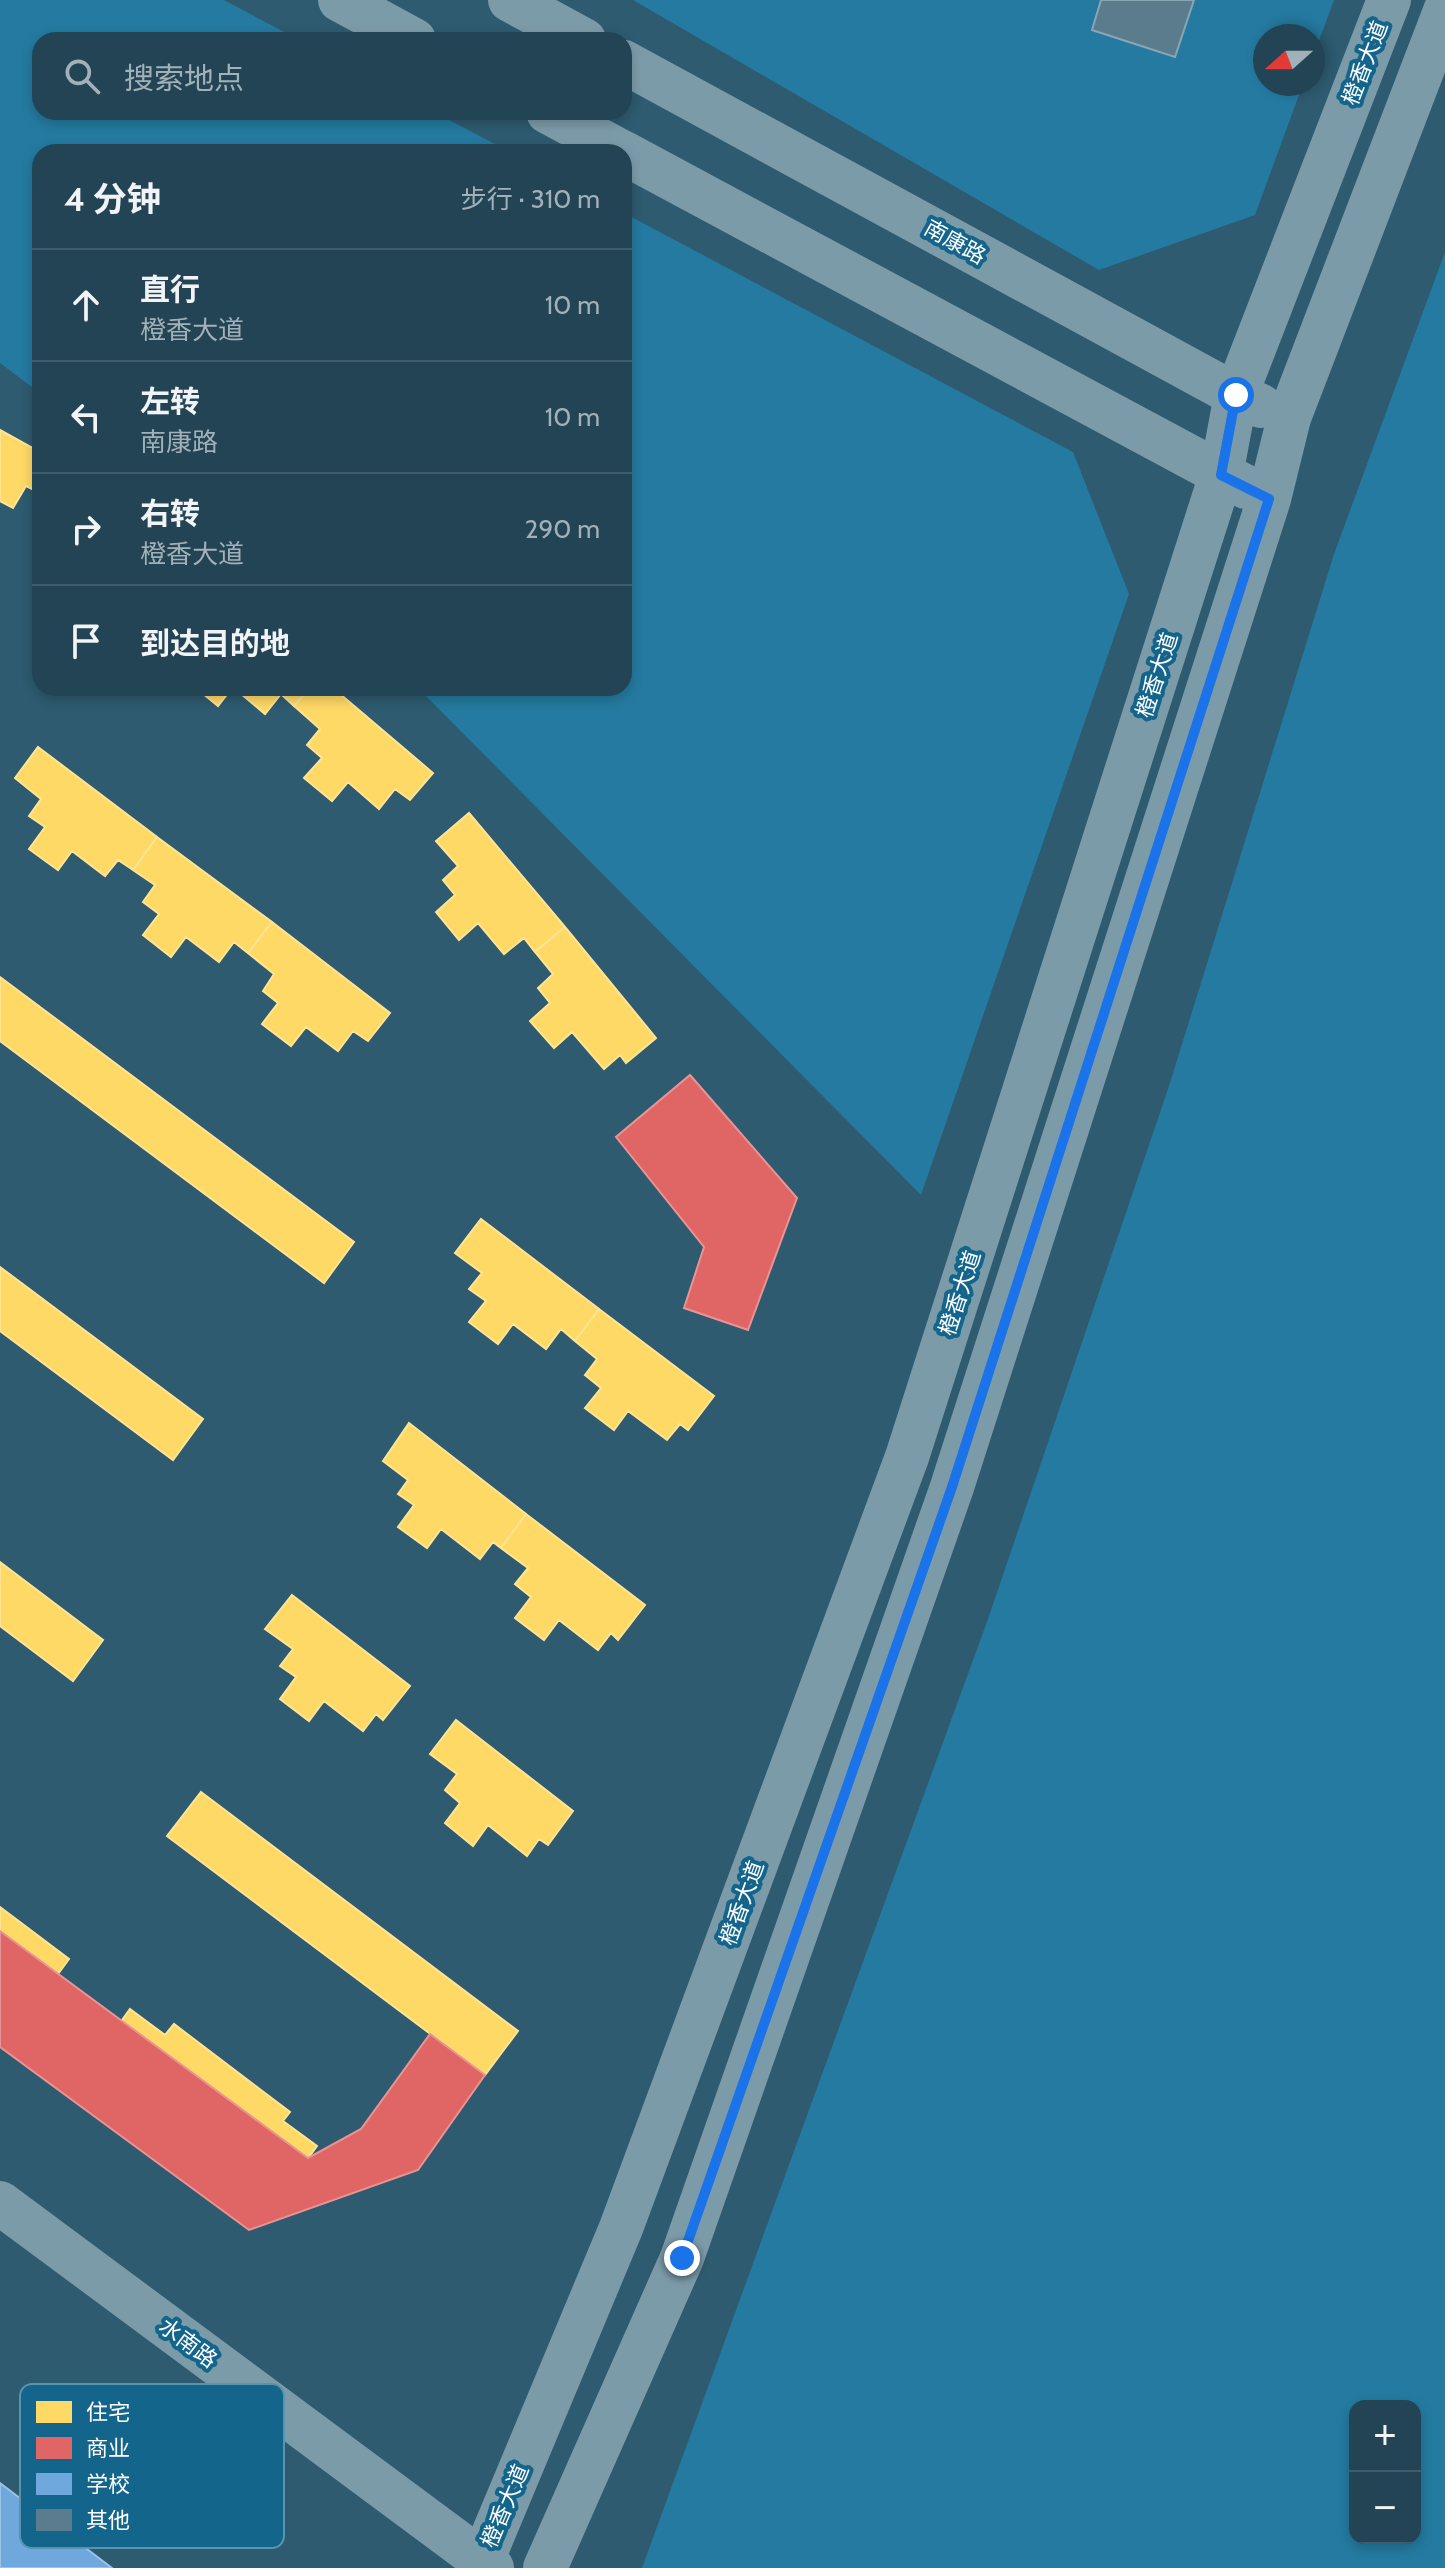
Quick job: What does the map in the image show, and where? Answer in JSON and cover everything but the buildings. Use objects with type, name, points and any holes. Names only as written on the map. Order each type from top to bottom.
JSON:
[{"type":"main road","points":[[340,0],[399,32]]},
{"type":"main road","points":[[510,0],[569,32]]},
{"type":"main road","name":"橙香大道","points":[[484,2566],[621,2228],[907,1457],[1221,475],[1236,395],[1389,0]]},
{"type":"main road","points":[[545,2568],[682,2258],[936,1531],[1269,499],[1289,418],[1445,11]]},
{"type":"main road","name":"南康路","points":[[632,66],[1236,395],[1289,418]]},
{"type":"main road","points":[[563,120],[607,144]]},
{"type":"main road","points":[[632,158],[1269,499]]},
{"type":"main road","name":"水南路","points":[[0,2203],[241,2384]]},
{"type":"main road","name":"水南路","points":[[284,2416],[484,2566]]},
{"type":"shaded area","points":[[0,0],[224,0],[284,32],[32,32],[32,120],[449,120],[495,144],[32,144],[32,387],[0,363]]},
{"type":"shaded area","points":[[633,0],[1334,0],[1325,24],[1253,24],[1253,96],[1299,96],[1255,215],[1099,270]]},
{"type":"shaded area","points":[[632,217],[1073,452],[1129,594],[921,1195],[426,696],[632,696]]},
{"type":"shaded area","points":[[1445,252],[1445,2568],[642,2568],[988,1619],[1169,1086],[1334,554]]},
{"type":"route","points":[[682,2258],[952,1487],[1269,499],[1221,475],[1236,395]]}]
